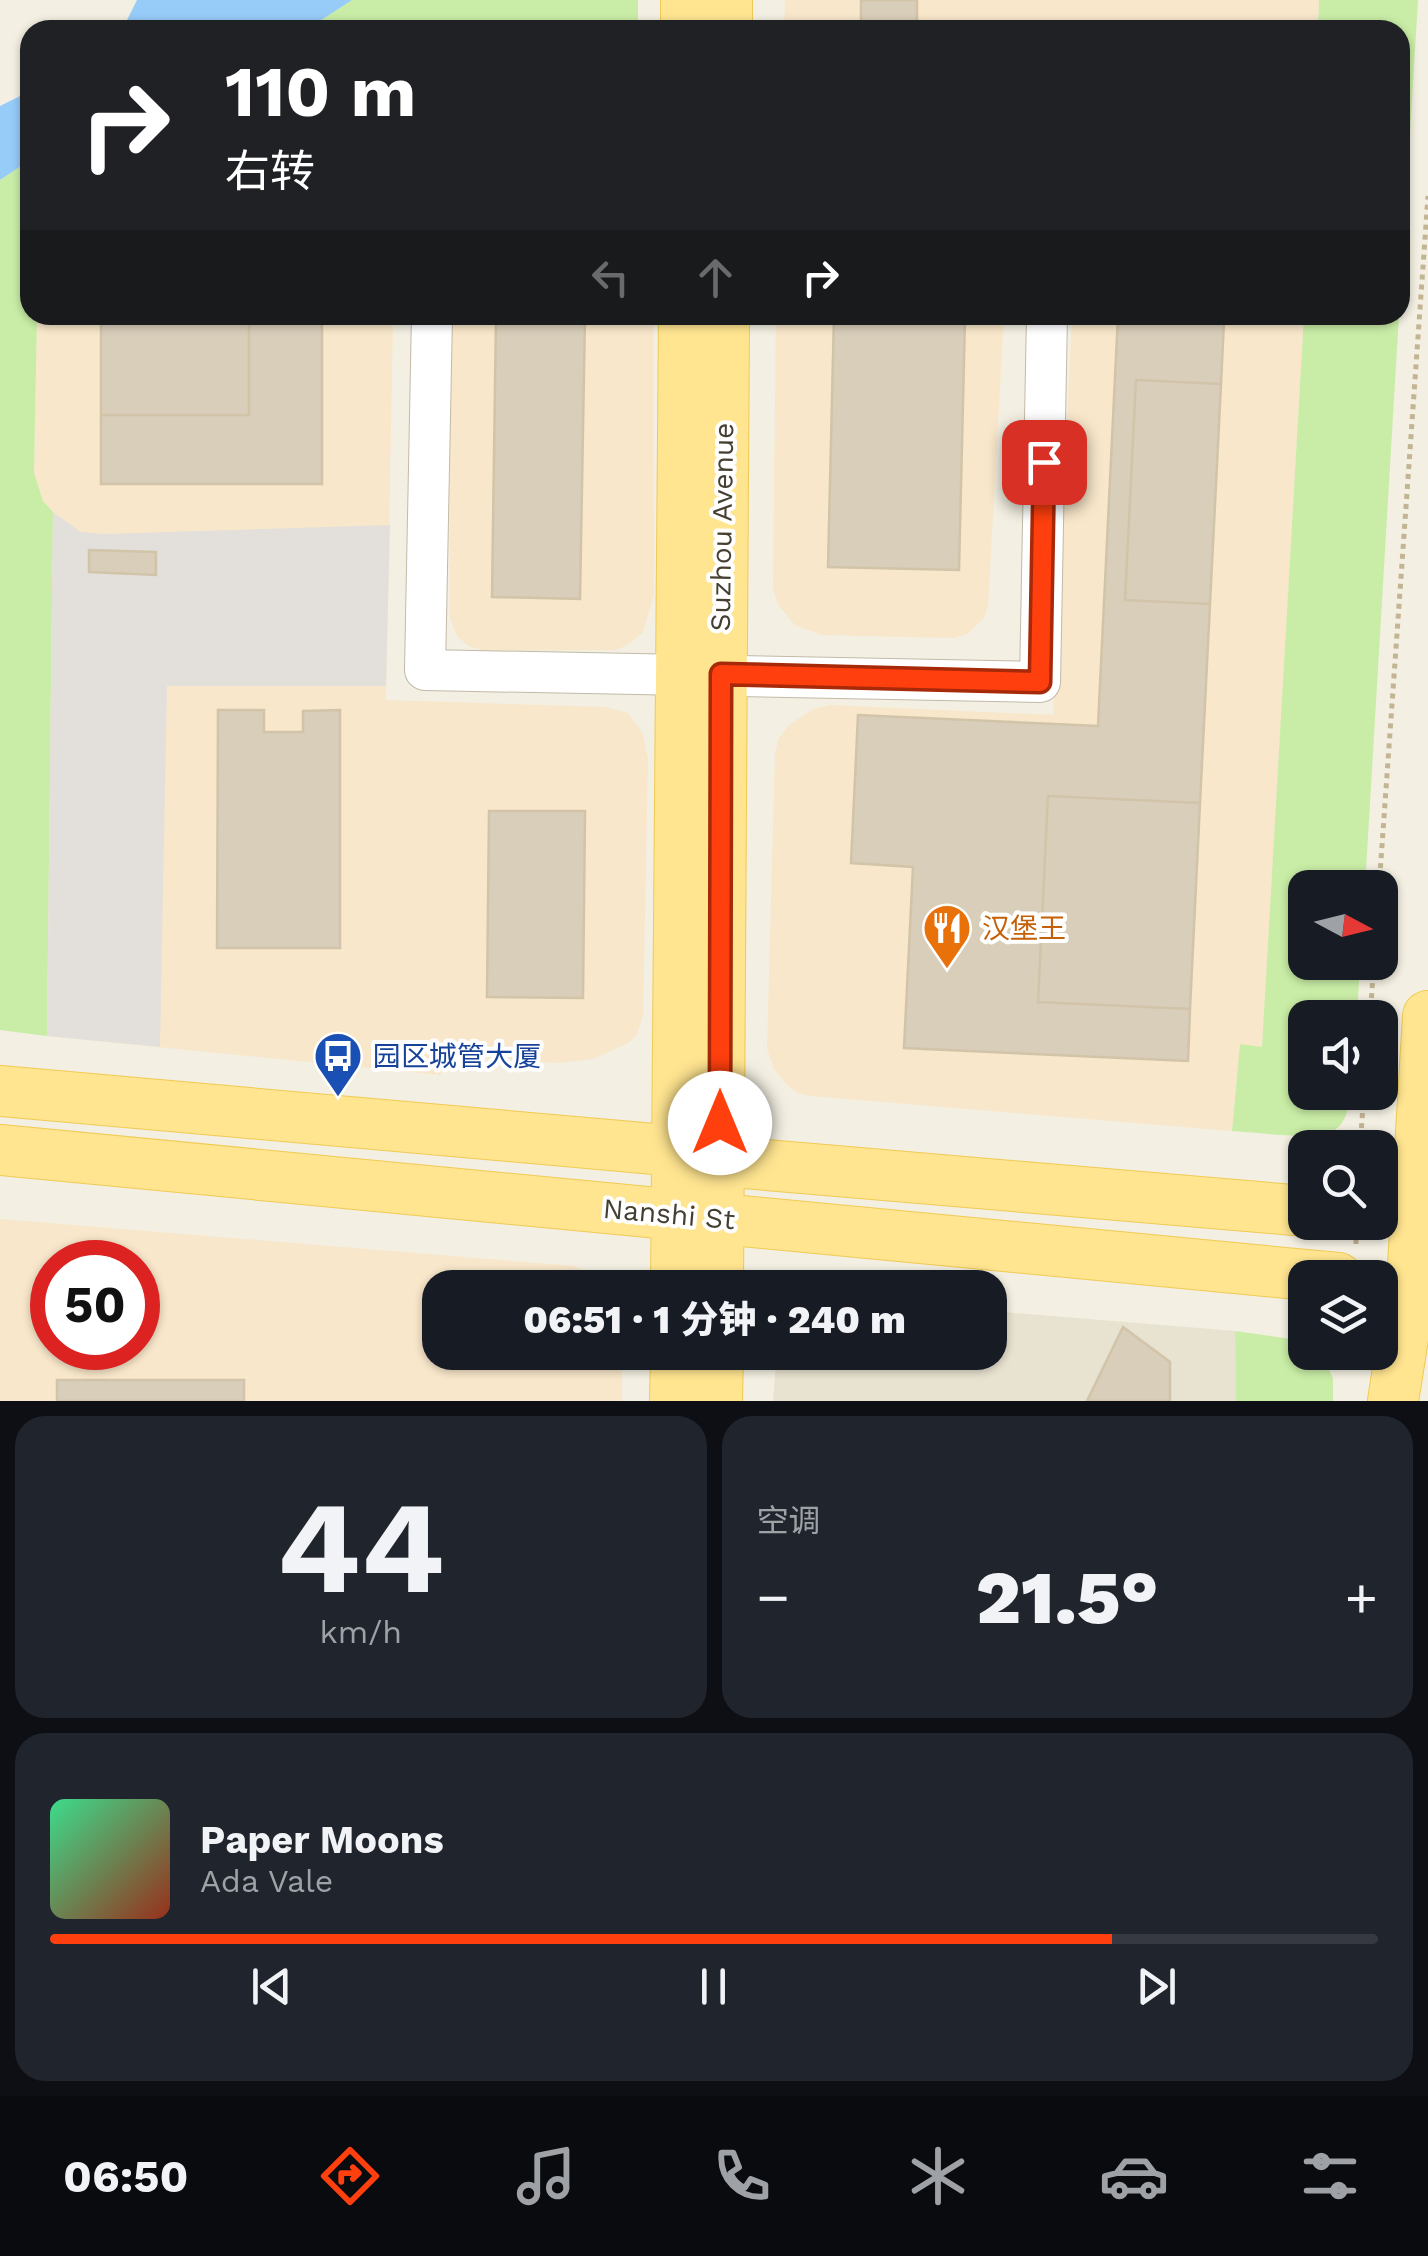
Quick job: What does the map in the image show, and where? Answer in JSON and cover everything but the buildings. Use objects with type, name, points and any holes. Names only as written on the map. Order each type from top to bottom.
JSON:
[{"type":"main road","name":"Suzhou Avenue","points":[[684,325],[701,674],[697,1216]]},
{"type":"main road","name":"Suzhou Avenue","points":[[701,674],[723,325]]},
{"type":"main road","points":[[1392,1401],[1428,1016]]},
{"type":"main road","name":"Nanshi St","points":[[0,1091],[1288,1209]]},
{"type":"main road","name":"Nanshi St","points":[[0,1150],[1288,1273]]},
{"type":"main road","points":[[681,1270],[697,1216]]},
{"type":"main road","points":[[697,1216],[713,1270]]},
{"type":"main road","points":[[676,1370],[676,1401]]},
{"type":"main road","points":[[717,1401],[718,1370]]},
{"type":"street","points":[[432,325],[425,670],[1040,682],[1048,325]]},
{"type":"path","points":[[1380,870],[1428,196]]},
{"type":"shaded area","points":[[785,0],[1319,0],[1318,20],[784,20]]},
{"type":"shaded area","points":[[37,325],[393,325],[386,700],[605,707],[628,713],[643,734],[648,759],[643,1016],[636,1036],[593,1059],[558,1063],[445,1055],[441,1075],[47,1036],[53,512],[43,501],[34,474]]},
{"type":"shaded area","points":[[449,325],[653,325],[654,594],[643,632],[616,650],[486,651],[468,646],[456,635],[450,618]]},
{"type":"shaded area","points":[[776,325],[1003,325],[988,605],[984,618],[967,634],[953,638],[821,635],[795,625],[778,605],[773,589]]},
{"type":"shaded area","points":[[1072,325],[1303,325],[1262,1048],[1240,1045],[1232,1131],[797,1093],[774,1069],[767,1049],[775,754],[779,738],[789,725],[813,709],[830,705],[1053,715]]},
{"type":"shaded area","points":[[53,512],[81,532],[104,534],[390,525],[386,686],[167,686],[160,1047],[47,1036]]},
{"type":"shaded area","points":[[0,1219],[573,1266],[583,1270],[422,1270],[422,1370],[622,1370],[622,1401],[0,1401]]},
{"type":"shaded area","points":[[1007,1312],[1235,1331],[1236,1401],[773,1401],[776,1370],[1007,1370]]},
{"type":"green space","points":[[352,0],[638,0],[638,20],[321,20]]},
{"type":"green space","points":[[1319,0],[1418,0],[1410,134],[1410,20],[1318,20]]},
{"type":"green space","points":[[20,167],[20,325],[37,325],[34,473],[43,501],[53,512],[47,1036],[0,1030],[0,180]]},
{"type":"green space","points":[[1303,325],[1398,325],[1366,870],[1288,870],[1288,980],[1359,980],[1358,1000],[1288,1000],[1288,1110],[1347,1110],[1340,1126],[1334,1130],[1288,1130],[1288,1135],[1232,1131],[1240,1044],[1262,1047]]},
{"type":"green space","points":[[1235,1331],[1288,1339],[1288,1370],[1330,1370],[1333,1379],[1333,1401],[1236,1401]]},
{"type":"water","points":[[137,0],[352,0],[321,20],[127,20]]},
{"type":"water","points":[[20,96],[20,167],[0,180],[0,106]]},
{"type":"place","name":"汉堡王","points":[[947,970]]},
{"type":"place","name":"园区城管大厦","points":[[338,1098]]},
{"type":"route","points":[[720,1123],[721,674],[1040,682],[1044,462]]}]
